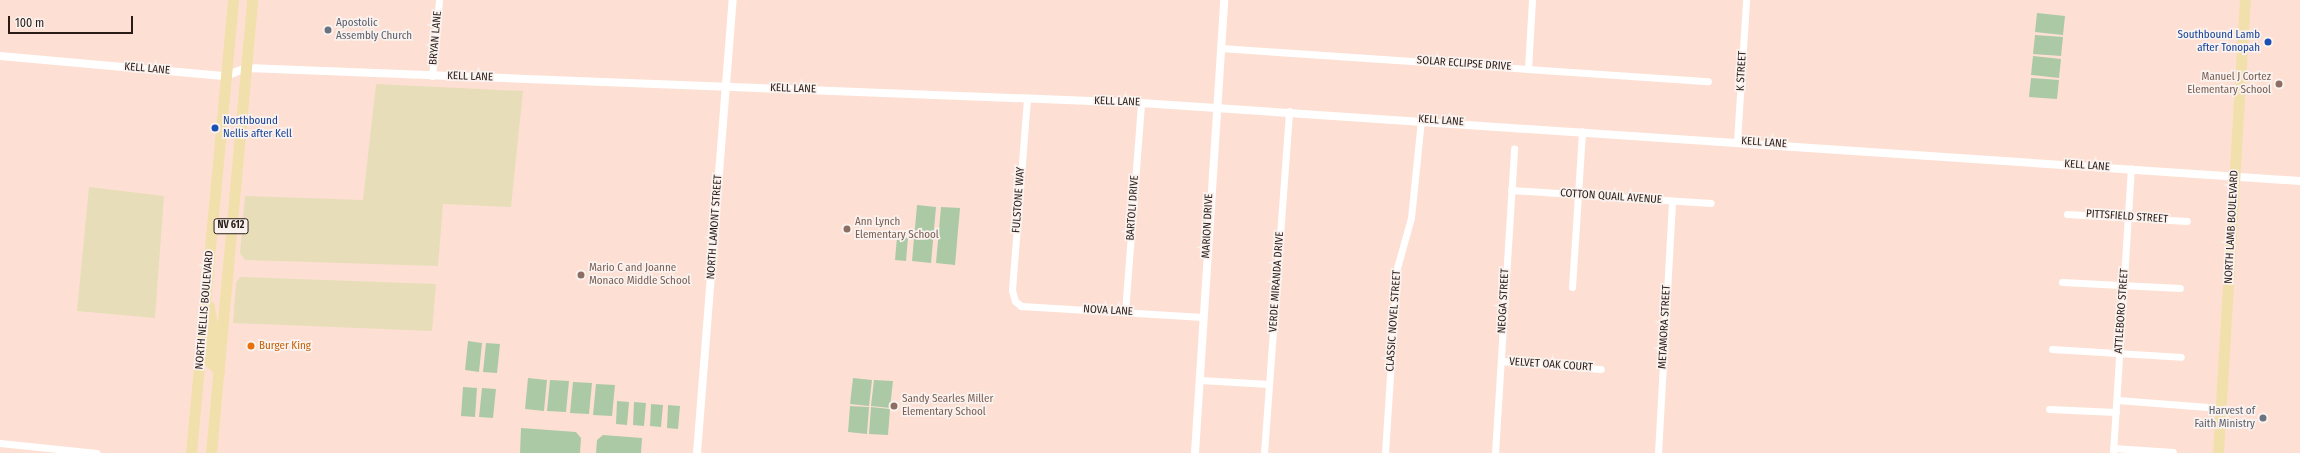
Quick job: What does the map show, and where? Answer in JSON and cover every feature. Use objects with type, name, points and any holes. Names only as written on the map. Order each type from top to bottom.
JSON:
[{"type":"main road","name":"NORTH NELLIS BOULEVARD","points":[[191,453],[207,294],[233,0]]},
{"type":"main road","name":"NORTH NELLIS BOULEVARD","points":[[212,453],[252,0]]},
{"type":"main road","name":"NORTH LAMB BOULEVARD","points":[[2218,453],[2245,0]]},
{"type":"main road","points":[[207,294],[212,324],[210,362],[219,371]]},
{"type":"street","name":"BRYAN LANE","points":[[432,76],[439,0]]},
{"type":"street","name":"NORTH LAMONT STREET","points":[[697,453],[733,0]]},
{"type":"street","name":"MARION DRIVE","points":[[1195,453],[1215,107],[1224,0]]},
{"type":"street","points":[[1528,69],[1532,0]]},
{"type":"street","name":"K STREET","points":[[1737,142],[1746,0]]},
{"type":"street","name":"SOLAR ECLIPSE DRIVE","points":[[1220,48],[1708,81]]},
{"type":"street","name":"KELL LANE","points":[[0,56],[226,76],[246,68],[1141,103],[1289,111],[2235,175],[2300,181]]},
{"type":"street","name":"FULSTONE WAY","points":[[1015,301],[1012,290],[1027,99]]},
{"type":"street","name":"BARTOLI DRIVE","points":[[1125,312],[1141,103]]},
{"type":"street","name":"VERDE MIRANDA DRIVE","points":[[1264,453],[1289,111]]},
{"type":"street","name":"CLASSIC NOVEL STREET","points":[[1385,453],[1396,268],[1411,218],[1421,120]]},
{"type":"street","points":[[1572,287],[1582,131]]},
{"type":"street","name":"NEOGA STREET","points":[[1495,453],[1514,149]]},
{"type":"street","name":"ATTLEBORO STREET","points":[[2113,451],[2117,400],[2118,351],[2130,218],[2131,169]]},
{"type":"street","name":"COTTON QUAIL AVENUE","points":[[1511,190],[1711,203]]},
{"type":"street","name":"METAMORA STREET","points":[[1658,453],[1672,201]]},
{"type":"street","name":"PITTSFIELD STREET","points":[[2067,214],[2187,221]]},
{"type":"street","points":[[2062,282],[2180,288]]},
{"type":"street","name":"NOVA LANE","points":[[1015,301],[1021,306],[1203,317]]},
{"type":"street","points":[[2052,349],[2118,351],[2181,357]]},
{"type":"street","name":"VELVET OAK COURT","points":[[1501,361],[1601,369]]},
{"type":"street","points":[[1200,380],[1269,384]]},
{"type":"street","points":[[2117,400],[2221,408]]},
{"type":"street","points":[[2048,409],[2116,412]]},
{"type":"street","points":[[0,443],[96,453]]},
{"type":"street","points":[[2113,451],[2173,452]]},
{"type":"green space","points":[[2037,13],[2065,16],[2063,35],[2035,32]]},
{"type":"green space","points":[[2035,35],[2063,37],[2061,56],[2033,54]]},
{"type":"green space","points":[[2033,56],[2061,59],[2059,78],[2031,75]]},
{"type":"green space","points":[[2031,78],[2059,80],[2057,99],[2029,97]]},
{"type":"green space","points":[[917,205],[936,207],[931,263],[912,261]]},
{"type":"green space","points":[[941,207],[960,208],[955,265],[936,263]]},
{"type":"green space","points":[[897,237],[908,238],[906,261],[895,260]]},
{"type":"green space","points":[[468,341],[482,343],[479,372],[465,370]]},
{"type":"green space","points":[[486,343],[500,344],[497,373],[483,372]]},
{"type":"green space","points":[[528,378],[547,380],[544,411],[525,409]]},
{"type":"green space","points":[[853,378],[872,380],[869,406],[850,404]]},
{"type":"green space","points":[[550,380],[569,381],[566,412],[547,411]]},
{"type":"green space","points":[[874,380],[893,381],[890,408],[871,406]]},
{"type":"green space","points":[[573,382],[592,383],[589,414],[570,413]]},
{"type":"green space","points":[[596,384],[615,385],[612,416],[593,415]]},
{"type":"green space","points":[[463,387],[477,388],[475,417],[461,416]]},
{"type":"green space","points":[[482,388],[496,389],[493,418],[479,417]]},
{"type":"green space","points":[[617,401],[629,402],[627,425],[616,424]]},
{"type":"green space","points":[[634,402],[646,403],[644,426],[633,425]]},
{"type":"green space","points":[[651,404],[663,405],[661,427],[650,426]]},
{"type":"green space","points":[[668,405],[680,406],[678,429],[667,428]]},
{"type":"green space","points":[[850,406],[869,407],[867,434],[848,432]]},
{"type":"green space","points":[[871,407],[890,409],[888,435],[869,434]]},
{"type":"green space","points":[[521,428],[576,432],[581,438],[580,453],[520,453]]},
{"type":"green space","points":[[603,435],[642,438],[641,453],[596,453],[597,440]]},
{"type":"sand","points":[[376,84],[523,91],[511,207],[443,204],[438,266],[245,260],[240,253],[245,196],[363,200]]},
{"type":"sand","points":[[89,187],[164,196],[155,318],[77,311]]},
{"type":"sand","points":[[240,277],[436,284],[432,331],[233,323],[236,283]]},
{"type":"place","name":"Apostolic Assembly Church","points":[[328,30]]},
{"type":"place","name":"Southbound Lamb after Tonopah","points":[[2268,42]]},
{"type":"place","name":"Manuel J Cortez Elementary School","points":[[2279,84]]},
{"type":"place","name":"Northbound Nellis after Kell","points":[[215,128]]},
{"type":"place","name":"Ann Lynch Elementary School","points":[[847,229]]},
{"type":"place","name":"Mario C and Joanne Monaco Middle School","points":[[581,275]]},
{"type":"place","name":"Burger King","points":[[251,346]]},
{"type":"place","name":"Sandy Searles Miller Elementary School","points":[[894,406]]},
{"type":"place","name":"Harvest of Faith Ministry","points":[[2263,418]]}]
